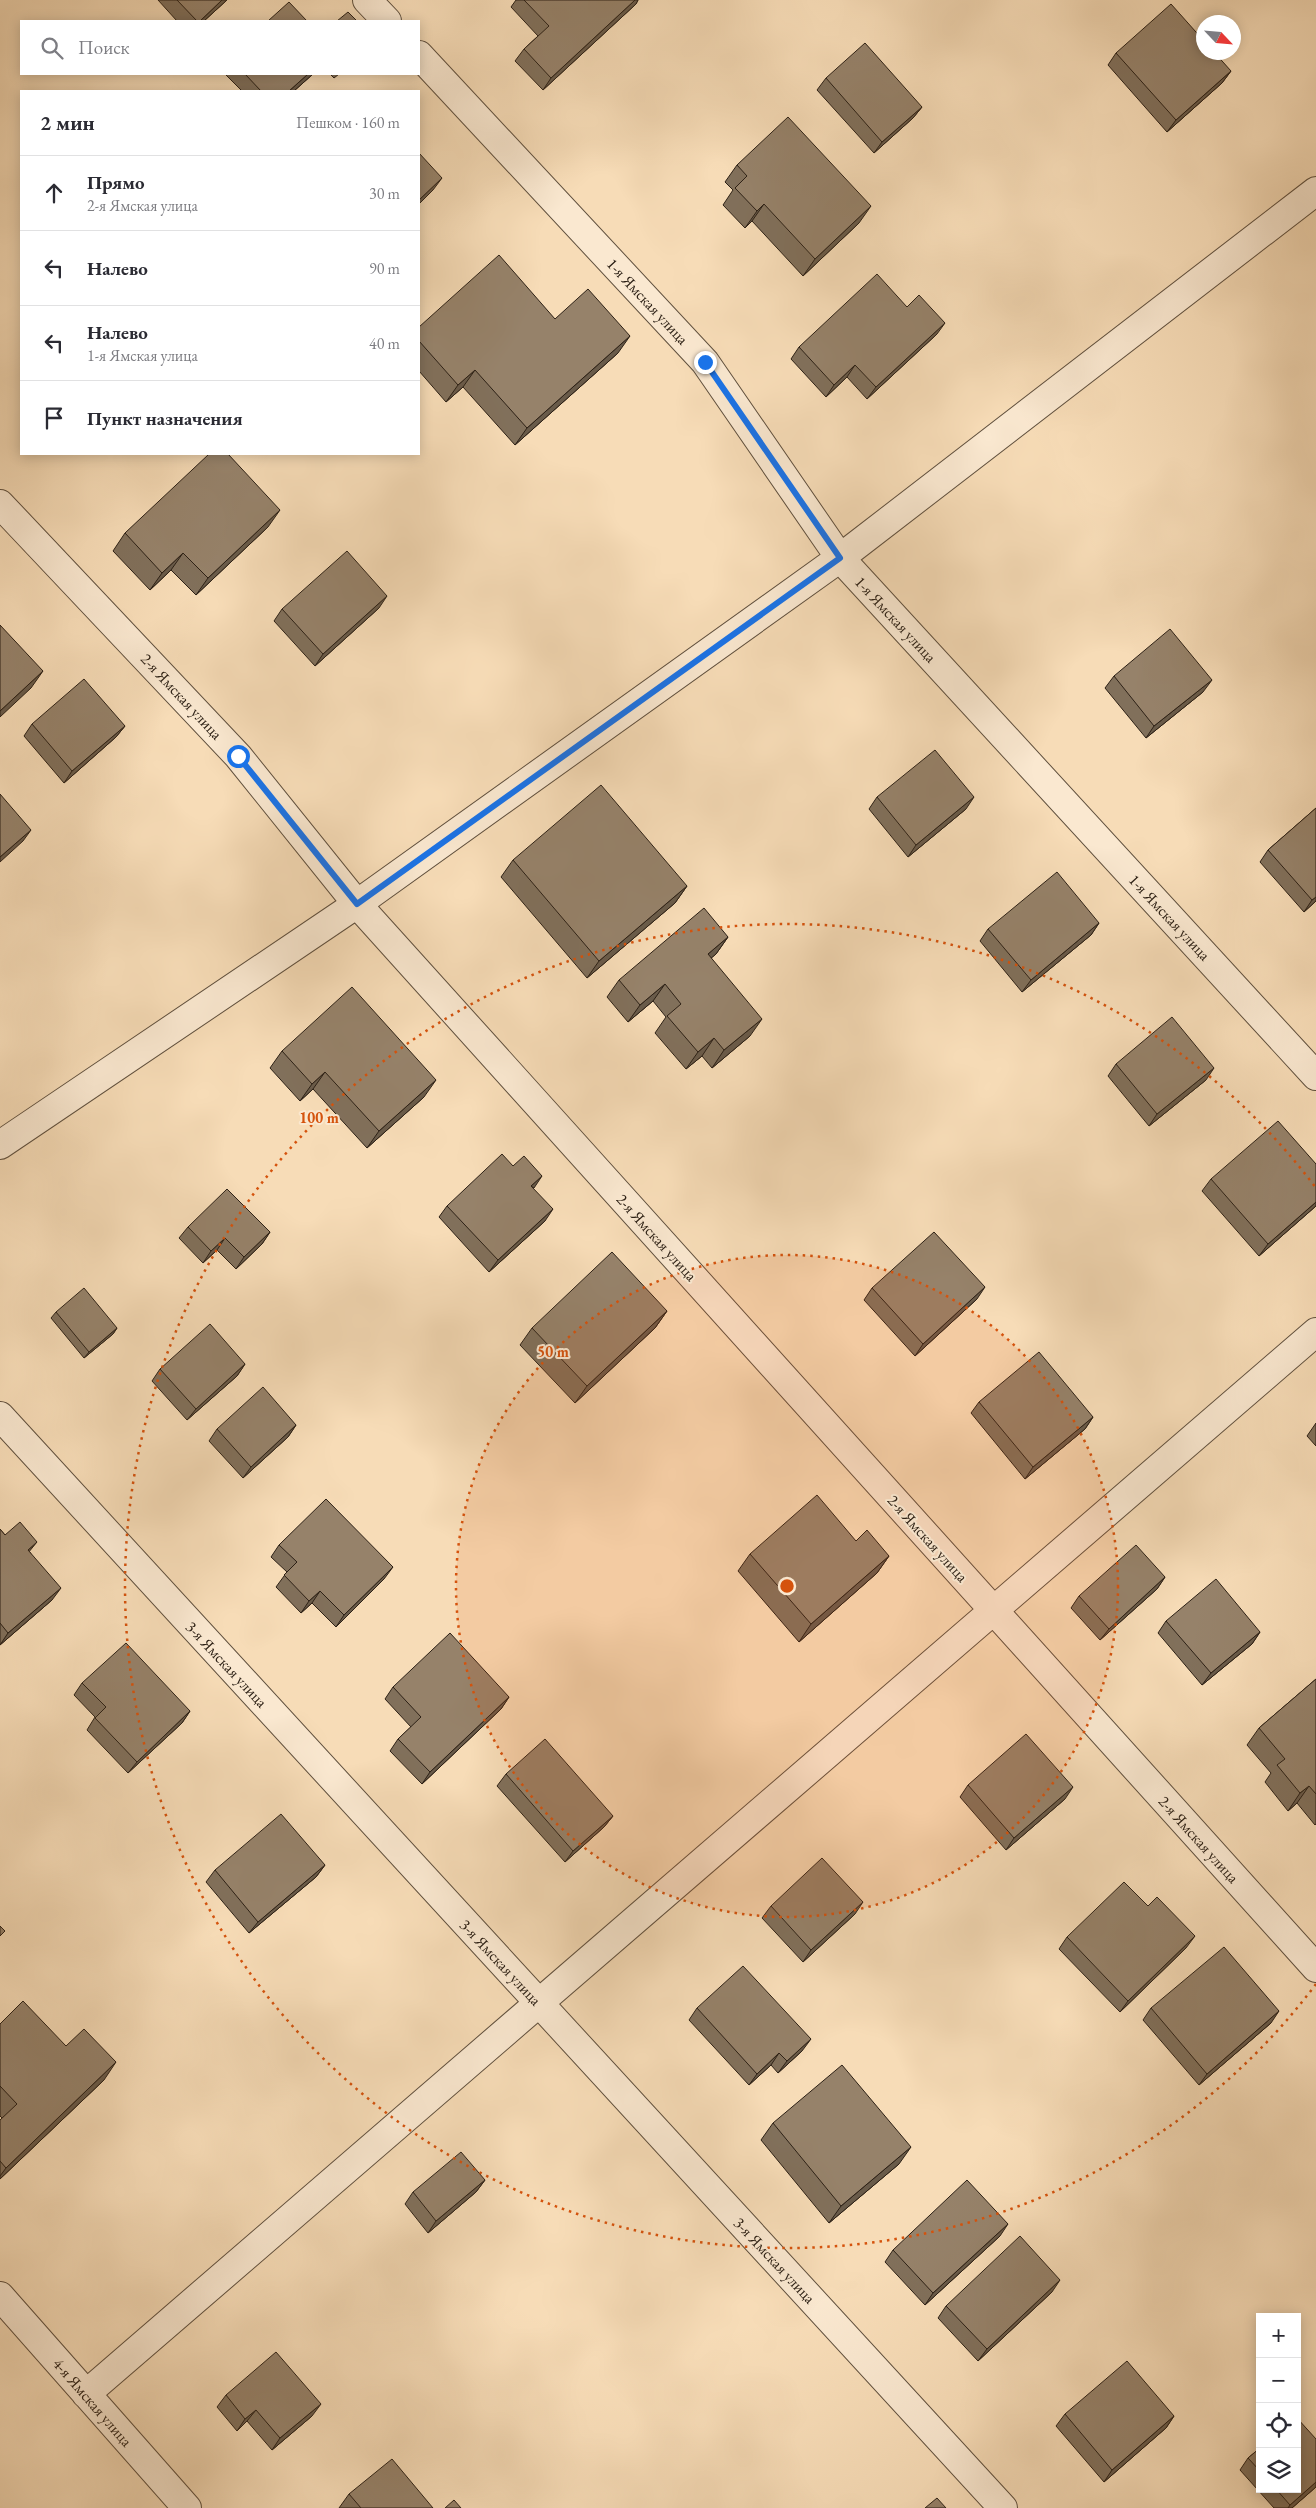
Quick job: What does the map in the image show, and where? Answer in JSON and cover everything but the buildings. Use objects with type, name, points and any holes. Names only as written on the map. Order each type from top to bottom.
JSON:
[{"type":"street","points":[[367,0],[386,20]]},
{"type":"street","name":"1-я Ямская улица","points":[[420,56],[705,362],[840,558],[1316,1076]]},
{"type":"street","points":[[0,1144],[357,904],[840,558],[1316,191]]},
{"type":"street","name":"2-я Ямская улица","points":[[0,504],[238,756],[357,904],[1316,1968]]},
{"type":"street","points":[[86,2394],[1316,1332]]},
{"type":"street","name":"3-я Ямская улица","points":[[0,1416],[1003,2508]]},
{"type":"street","name":"4-я Ямская улица","points":[[0,2296],[186,2508]]},
{"type":"route","points":[[238,756],[357,904],[840,558],[705,362]]}]
